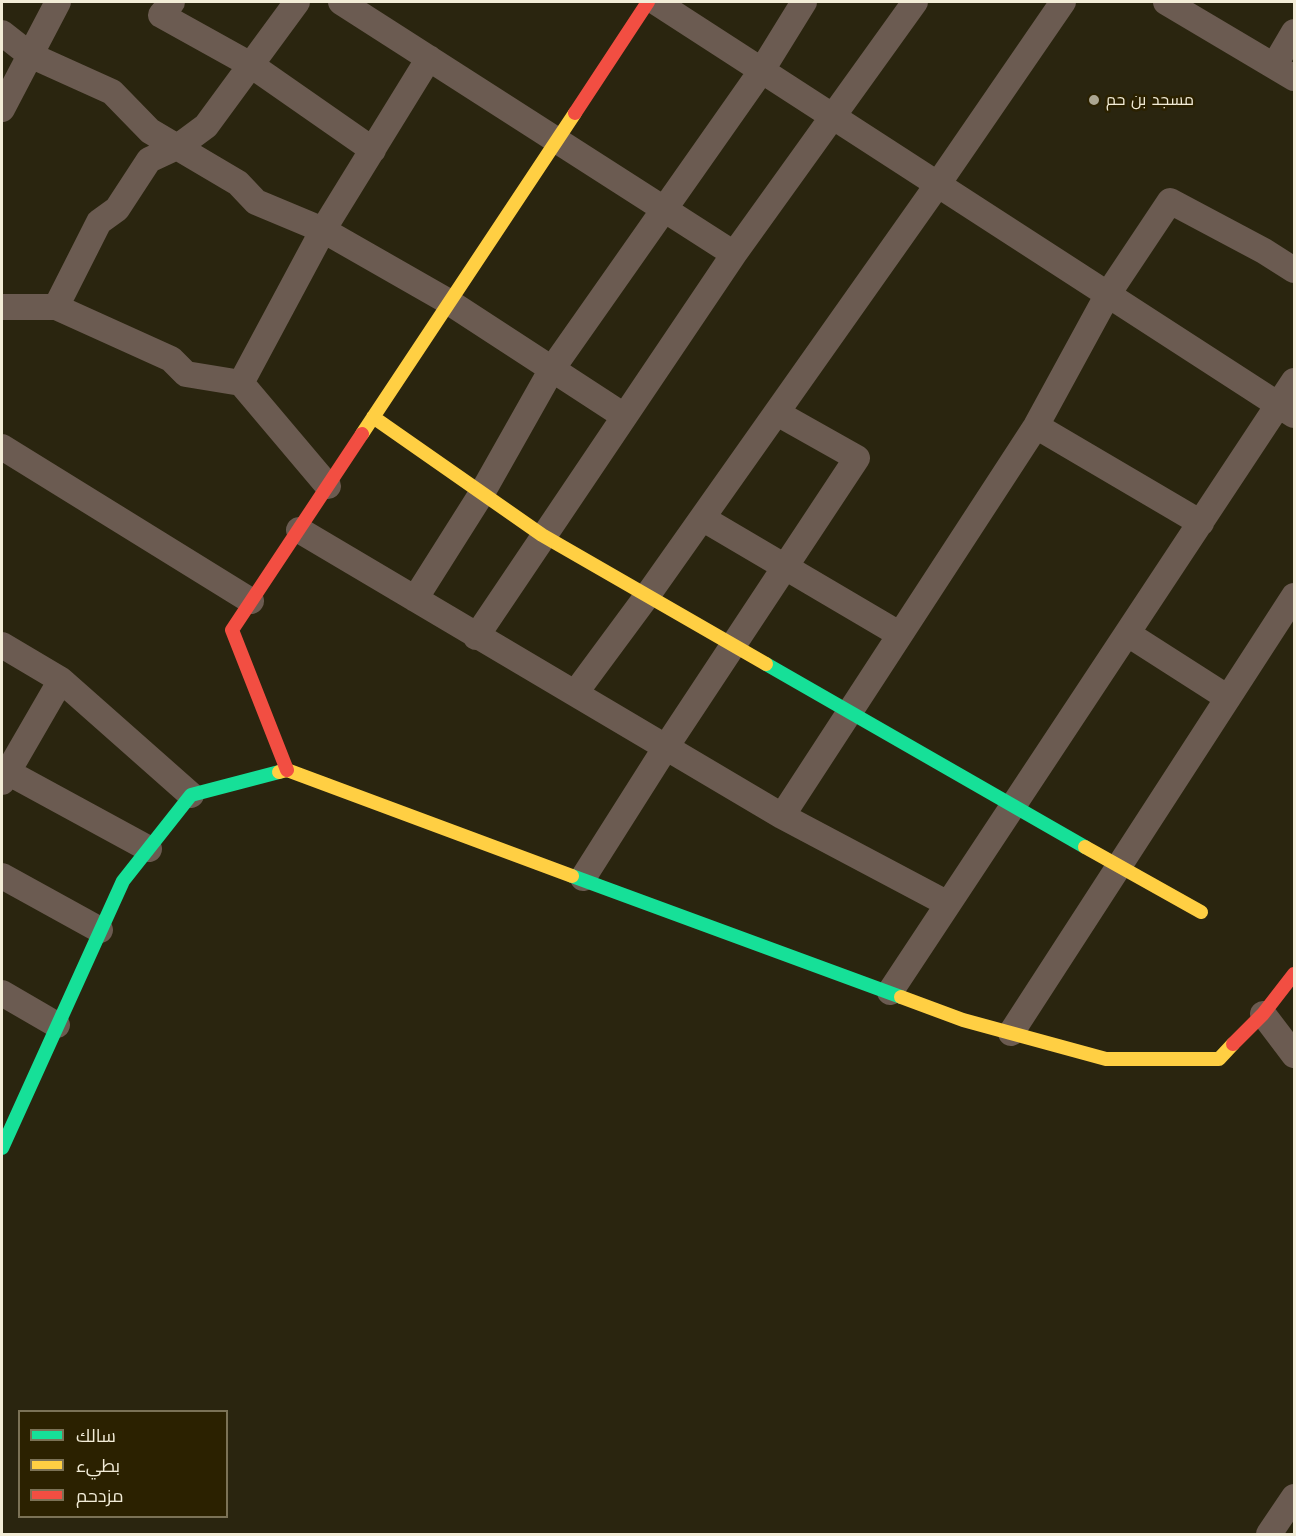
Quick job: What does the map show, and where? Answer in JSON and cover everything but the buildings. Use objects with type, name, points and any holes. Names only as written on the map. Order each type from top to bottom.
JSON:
[{"type":"street","points":[[2,109],[58,2]]},
{"type":"street","points":[[56,307],[99,222],[117,209],[149,160],[179,146],[207,126],[297,2]]},
{"type":"street","points":[[341,2],[734,254]]},
{"type":"street","points":[[287,770],[232,630],[648,2]]},
{"type":"street","points":[[656,2],[1287,410]]},
{"type":"street","points":[[415,599],[482,493],[552,369],[662,208],[762,70],[804,2]]},
{"type":"street","points":[[476,637],[734,254],[915,2]]},
{"type":"street","points":[[576,692],[777,413],[1063,2]]},
{"type":"street","points":[[1166,2],[1284,72],[1294,32]]},
{"type":"street","points":[[158,6],[251,65],[373,150]]},
{"type":"street","points":[[2,33],[30,56],[112,92],[150,131],[179,146],[238,183],[256,202],[323,230],[449,302],[624,416]]},
{"type":"street","points":[[241,383],[323,230],[429,58]]},
{"type":"street","points":[[782,816],[847,712],[1036,426],[1108,294],[1170,201],[1264,250],[1294,270]]},
{"type":"street","points":[[2,308],[56,307],[171,359],[186,374],[241,383],[328,486]]},
{"type":"street","points":[[890,992],[1201,523],[1287,410],[1294,381]]},
{"type":"street","points":[[583,878],[666,747],[856,458],[777,413]]},
{"type":"street","points":[[373,417],[542,536],[1012,807],[1201,912]]},
{"type":"street","points":[[1036,426],[1201,523]]},
{"type":"street","points":[[2,447],[251,601]]},
{"type":"street","points":[[702,518],[899,634]]},
{"type":"street","points":[[299,530],[476,637],[576,692],[782,816],[948,904]]},
{"type":"street","points":[[1011,1033],[1294,596]]},
{"type":"street","points":[[1128,634],[1228,698]]},
{"type":"street","points":[[2,645],[61,681],[191,795]]},
{"type":"street","points":[[61,681],[3,774],[149,849]]},
{"type":"street","points":[[2,1148],[123,880],[191,795],[287,770],[963,1020],[1106,1059],[1219,1059],[1263,1014],[1294,974]]},
{"type":"street","points":[[2,876],[100,930]]},
{"type":"street","points":[[2,993],[57,1025]]},
{"type":"street","points":[[1263,1014],[1294,1055]]},
{"type":"street","points":[[1269,1534],[1294,1497]]},
{"type":"traffic: fast","points":[[766,664],[1085,847]]},
{"type":"traffic: fast","points":[[2,1148],[123,881],[191,795],[279,772]]},
{"type":"traffic: fast","points":[[572,876],[901,997]]},
{"type":"traffic: slow","points":[[362,434],[575,113]]},
{"type":"traffic: slow","points":[[373,417],[542,535],[766,664]]},
{"type":"traffic: slow","points":[[279,772],[287,770],[572,876]]},
{"type":"traffic: slow","points":[[1085,847],[1201,912]]},
{"type":"traffic: slow","points":[[901,997],[963,1020],[1106,1059],[1219,1059],[1233,1044]]},
{"type":"traffic: jam","points":[[575,113],[648,2]]},
{"type":"traffic: jam","points":[[287,770],[232,630],[362,434]]},
{"type":"traffic: jam","points":[[1233,1044],[1263,1014],[1294,974]]},
{"type":"place","name":"مسجد بن حم","points":[[1094,100]]}]
